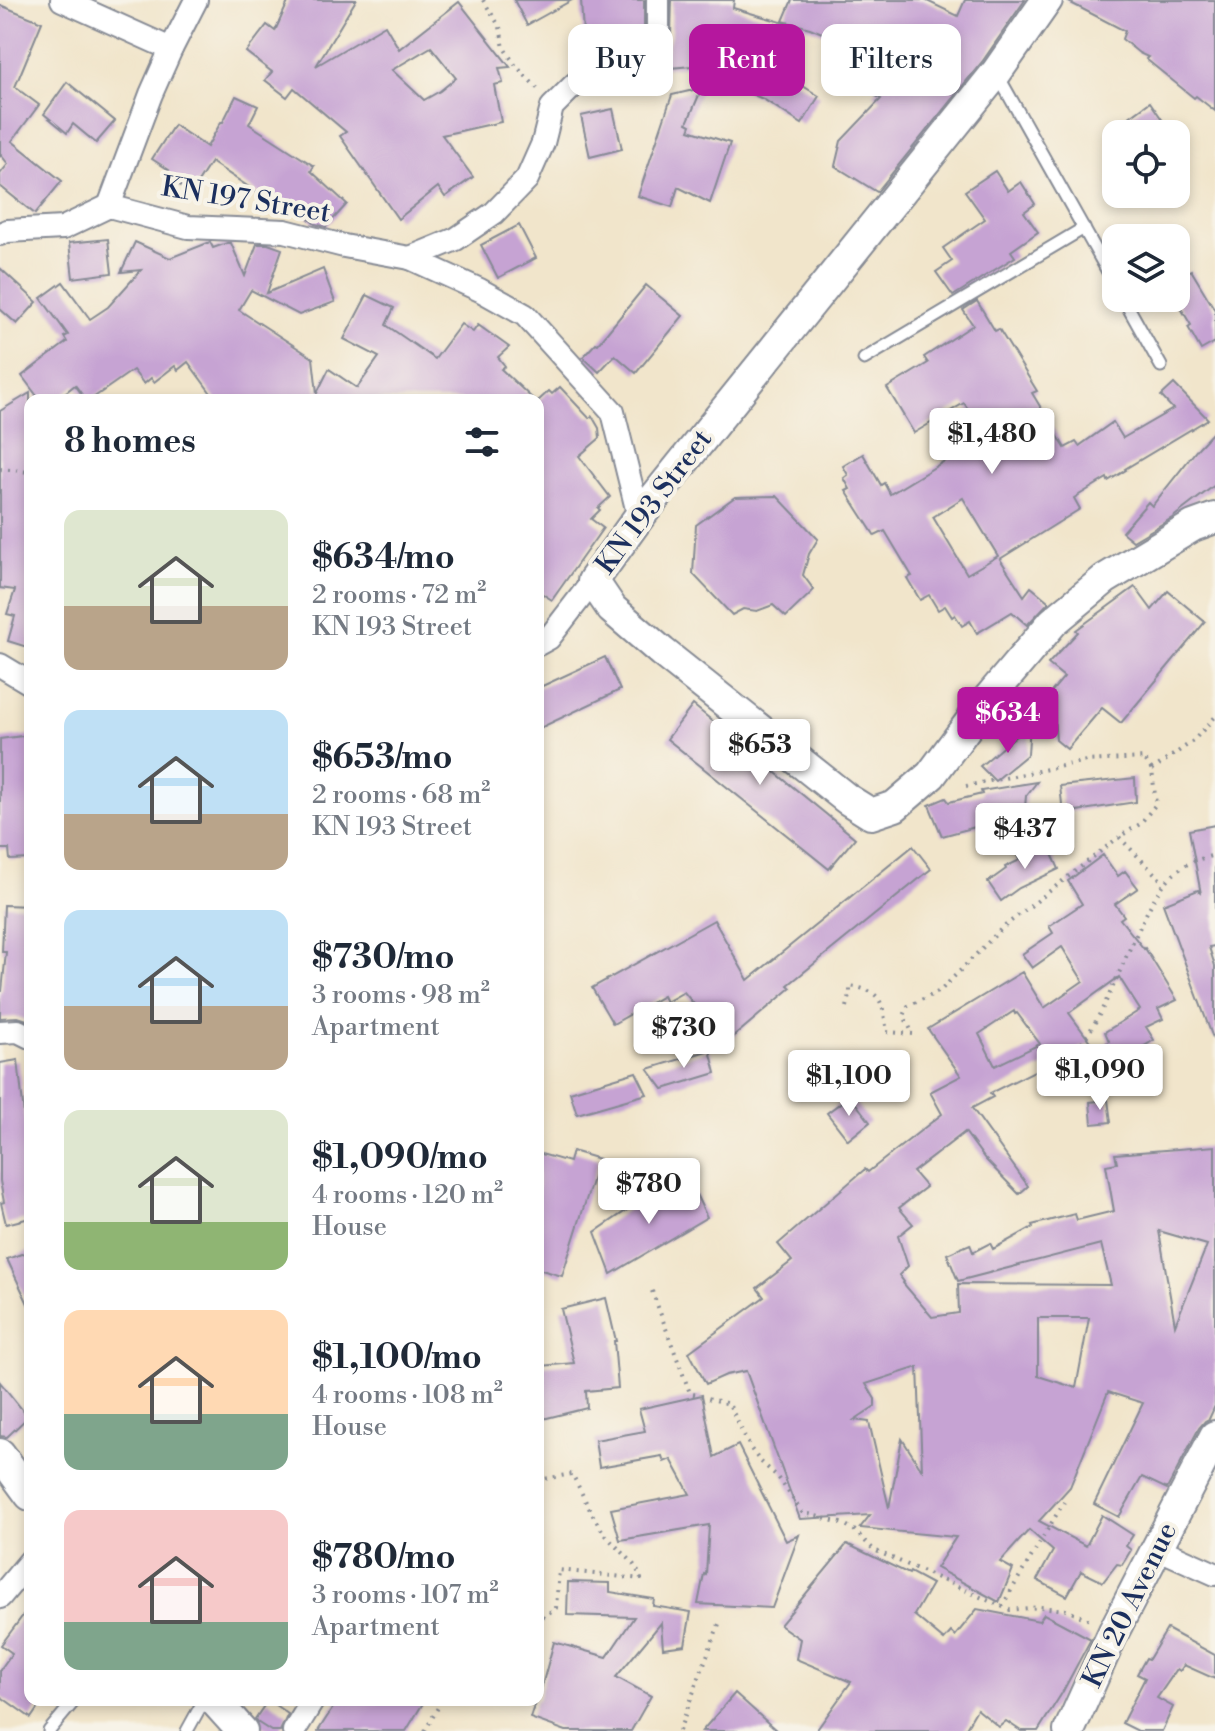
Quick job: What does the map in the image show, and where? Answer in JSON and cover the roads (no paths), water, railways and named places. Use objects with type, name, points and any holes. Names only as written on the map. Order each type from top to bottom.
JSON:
[{"type":"street","points":[[62,0],[171,49]]},
{"type":"street","points":[[0,234],[63,228],[109,206],[151,94],[196,0]]},
{"type":"street","points":[[410,258],[456,239],[494,213],[527,179],[543,143],[552,107],[575,84],[633,71],[651,56],[658,31],[658,0]]},
{"type":"street","name":"KN 193 Street","points":[[1047,0],[996,73],[639,517],[593,581],[612,609],[662,652],[823,781],[871,814],[895,806],[931,775],[983,705],[1053,622],[1105,579],[1193,526],[1215,518]]},
{"type":"street","name":"KN 197 Street","points":[[109,206],[188,227],[285,231],[410,258],[480,290],[525,315],[613,412],[639,517]]},
{"type":"street","points":[[544,641],[593,581]]},
{"type":"street","points":[[0,665],[24,679]]},
{"type":"street","points":[[0,1032],[18,1031],[24,1034]]},
{"type":"street","name":"KN 20 Avenue","points":[[1069,1731],[1114,1631],[1215,1436]]},
{"type":"street","points":[[0,1454],[24,1487]]},
{"type":"street","points":[[1157,1548],[1215,1574]]},
{"type":"street","points":[[0,1597],[24,1568]]},
{"type":"street","points":[[219,1706],[242,1731]]},
{"type":"street","points":[[294,1731],[309,1706]]},
{"type":"lane","points":[[996,73],[1102,261]]},
{"type":"lane","points":[[864,359],[1084,228]]},
{"type":"lane","points":[[1131,312],[1161,366]]},
{"type":"lane","points":[[49,1731],[70,1706]]},
{"type":"lane","points":[[187,1731],[201,1706]]}]
